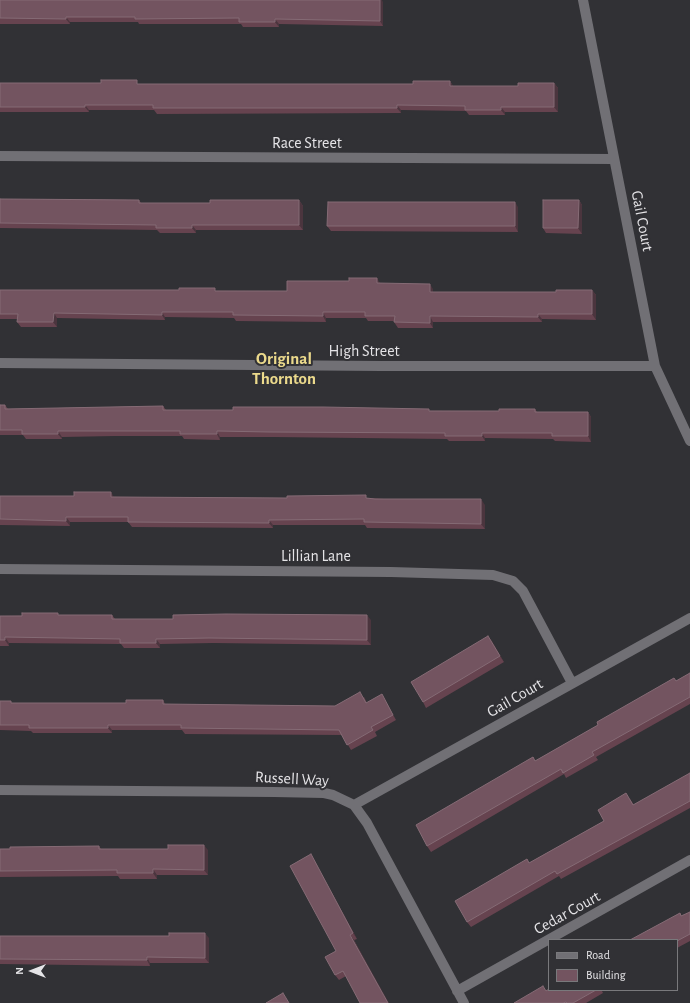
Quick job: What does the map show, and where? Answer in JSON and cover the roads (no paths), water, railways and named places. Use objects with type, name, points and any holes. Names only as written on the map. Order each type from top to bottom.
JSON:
[{"type":"street","name":"Gail Court","points":[[583,0],[655,366],[690,441]]},
{"type":"street","name":"Race Street","points":[[0,156],[614,159]]},
{"type":"street","name":"High Street","points":[[0,363],[374,366],[655,366]]},
{"type":"street","name":"Lillian Lane","points":[[0,569],[493,574],[513,581],[523,591],[572,683]]},
{"type":"street","name":"Gail Court","points":[[354,805],[690,618]]},
{"type":"street","name":"Russell Way","points":[[0,790],[324,793],[354,805]]},
{"type":"street","points":[[354,805],[367,822],[464,1003]]},
{"type":"street","name":"Cedar Court","points":[[549,939],[690,860]]},
{"type":"street","name":"Cedar Court","points":[[457,991],[548,940]]},
{"type":"district","name":"Original Thornton","points":[[284,369]]}]
